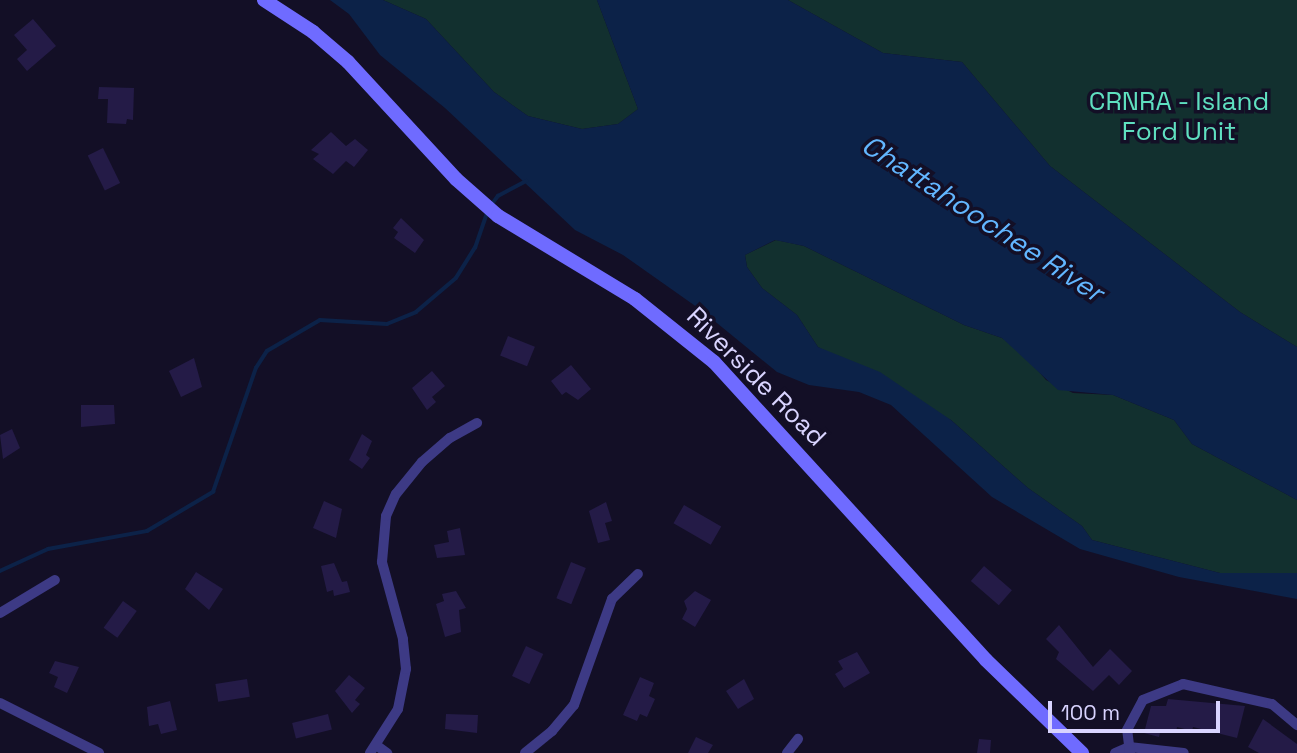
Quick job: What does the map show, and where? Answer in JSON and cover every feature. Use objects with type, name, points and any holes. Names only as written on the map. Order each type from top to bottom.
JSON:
[{"type":"street","name":"Riverside Road","points":[[264,0],[313,32],[348,62],[498,216],[635,299],[714,362],[986,660],[1082,753]]},
{"type":"street","points":[[387,753],[373,749],[398,709],[406,669],[403,639],[382,562],[386,516],[396,494],[422,462],[450,438],[477,423]]},
{"type":"street","points":[[525,753],[552,731],[574,705],[586,682],[612,599],[638,574]]},
{"type":"street","points":[[0,613],[55,580]]},
{"type":"street","points":[[1130,750],[1131,717],[1143,701],[1183,684],[1272,704],[1297,725]]},
{"type":"street","points":[[0,703],[99,753]]},
{"type":"street","points":[[787,753],[798,739]]},
{"type":"street","points":[[1115,753],[1130,750],[1184,753]]},
{"type":"green space","points":[[383,0],[597,0],[638,109],[618,124],[582,129],[528,116],[494,92],[426,19]]},
{"type":"green space","name":"CRNRA - Island Ford Unit","points":[[788,0],[1297,0],[1297,347],[1240,312],[1050,166],[962,62],[883,53]]},
{"type":"green space","points":[[776,240],[804,246],[964,325],[1002,338],[1023,353],[1046,380],[1073,393],[1113,395],[1174,420],[1192,444],[1297,500],[1297,573],[1220,573],[1092,540],[1082,526],[1028,488],[951,420],[818,347],[797,315],[762,288],[747,267],[745,255]]},
{"type":"water","name":"Chattahoochee River","points":[[330,0],[383,0],[426,19],[494,92],[528,116],[582,129],[618,124],[638,109],[597,0],[788,0],[883,53],[962,62],[1050,166],[1240,312],[1297,347],[1297,500],[1192,444],[1174,420],[1113,395],[1058,390],[1002,338],[964,325],[804,246],[775,240],[745,255],[747,267],[762,288],[797,315],[818,347],[880,372],[951,420],[1028,488],[1082,526],[1092,540],[1220,573],[1297,573],[1297,599],[1179,577],[1080,549],[992,497],[891,405],[859,392],[809,385],[777,372],[701,310],[623,255],[575,230],[445,108],[380,55],[349,14]]},
{"type":"building","points":[[33,19],[56,46],[27,71],[17,59],[27,50],[14,35]]},
{"type":"building","points":[[99,87],[134,88],[133,120],[127,119],[126,124],[107,123],[108,99],[98,99]]},
{"type":"building","points":[[331,132],[346,146],[355,139],[368,150],[354,167],[346,161],[333,174],[313,159],[319,154],[311,150]]},
{"type":"building","points":[[103,148],[120,183],[105,191],[88,155]]},
{"type":"building","points":[[401,218],[424,240],[415,253],[394,238],[398,232],[393,228]]},
{"type":"building","points":[[508,336],[535,347],[527,366],[500,355]]},
{"type":"building","points":[[194,358],[202,387],[181,397],[169,371]]},
{"type":"building","points":[[571,365],[591,389],[578,400],[566,392],[562,395],[551,381]]},
{"type":"building","points":[[432,371],[445,386],[432,397],[436,402],[427,410],[412,388]]},
{"type":"building","points":[[81,405],[114,405],[115,424],[81,427]]},
{"type":"building","points":[[12,429],[20,448],[3,459],[0,435]]},
{"type":"building","points":[[362,434],[372,441],[366,455],[370,458],[362,469],[349,460]]},
{"type":"building","points":[[324,501],[342,509],[336,538],[313,528]]},
{"type":"building","points":[[606,502],[612,521],[605,523],[610,540],[598,543],[589,511]]},
{"type":"building","points":[[684,505],[721,526],[711,545],[674,523]]},
{"type":"building","points":[[460,528],[465,555],[437,558],[434,545],[449,542],[447,531]]},
{"type":"building","points":[[571,562],[586,568],[571,604],[556,598]]},
{"type":"building","points":[[334,563],[342,582],[347,581],[350,592],[334,596],[333,590],[327,592],[321,566]]},
{"type":"building","points":[[984,566],[1012,590],[999,605],[971,581]]},
{"type":"building","points":[[196,572],[223,589],[209,610],[185,589]]},
{"type":"building","points":[[456,591],[466,608],[459,610],[461,632],[445,637],[436,604],[444,601],[442,594]]},
{"type":"building","points":[[695,591],[711,600],[695,627],[682,619],[687,609],[684,601]]},
{"type":"building","points":[[123,601],[137,611],[117,638],[104,628]]},
{"type":"building","points":[[1059,625],[1093,667],[1110,649],[1132,671],[1119,685],[1109,675],[1093,691],[1056,659],[1059,652],[1046,639]]},
{"type":"building","points":[[526,646],[543,654],[529,684],[512,676]]},
{"type":"building","points":[[857,652],[870,673],[844,688],[835,674],[843,669],[838,661]]},
{"type":"building","points":[[55,661],[79,667],[67,693],[54,687],[58,677],[49,673]]},
{"type":"building","points":[[349,675],[365,688],[355,700],[360,704],[352,713],[335,691]]},
{"type":"building","points":[[640,677],[654,683],[649,696],[655,699],[647,717],[640,714],[637,721],[623,715]]},
{"type":"building","points":[[247,679],[250,697],[218,702],[215,684]]},
{"type":"building","points":[[744,679],[754,699],[738,709],[726,691]]},
{"type":"building","points":[[1168,699],[1245,706],[1237,738],[1193,727],[1192,731],[1177,727],[1176,733],[1161,729],[1159,737],[1144,733],[1151,706],[1166,706]]},
{"type":"building","points":[[170,701],[177,730],[161,734],[158,724],[149,726],[147,707]]},
{"type":"building","points":[[328,714],[332,730],[296,738],[292,723]]},
{"type":"building","points":[[446,714],[478,715],[477,733],[445,729]]},
{"type":"building","points":[[1263,719],[1297,744],[1297,753],[1259,753],[1248,747]]},
{"type":"building","points":[[696,737],[713,745],[708,753],[688,753]]},
{"type":"building","points":[[979,739],[991,740],[990,753],[977,753]]},
{"type":"waterway","points":[[492,204],[498,196],[526,181]]},
{"type":"waterway","points":[[0,571],[48,549],[147,531],[213,492],[256,368],[267,351],[320,320],[387,324],[416,312],[456,278],[475,248],[488,211]]}]
